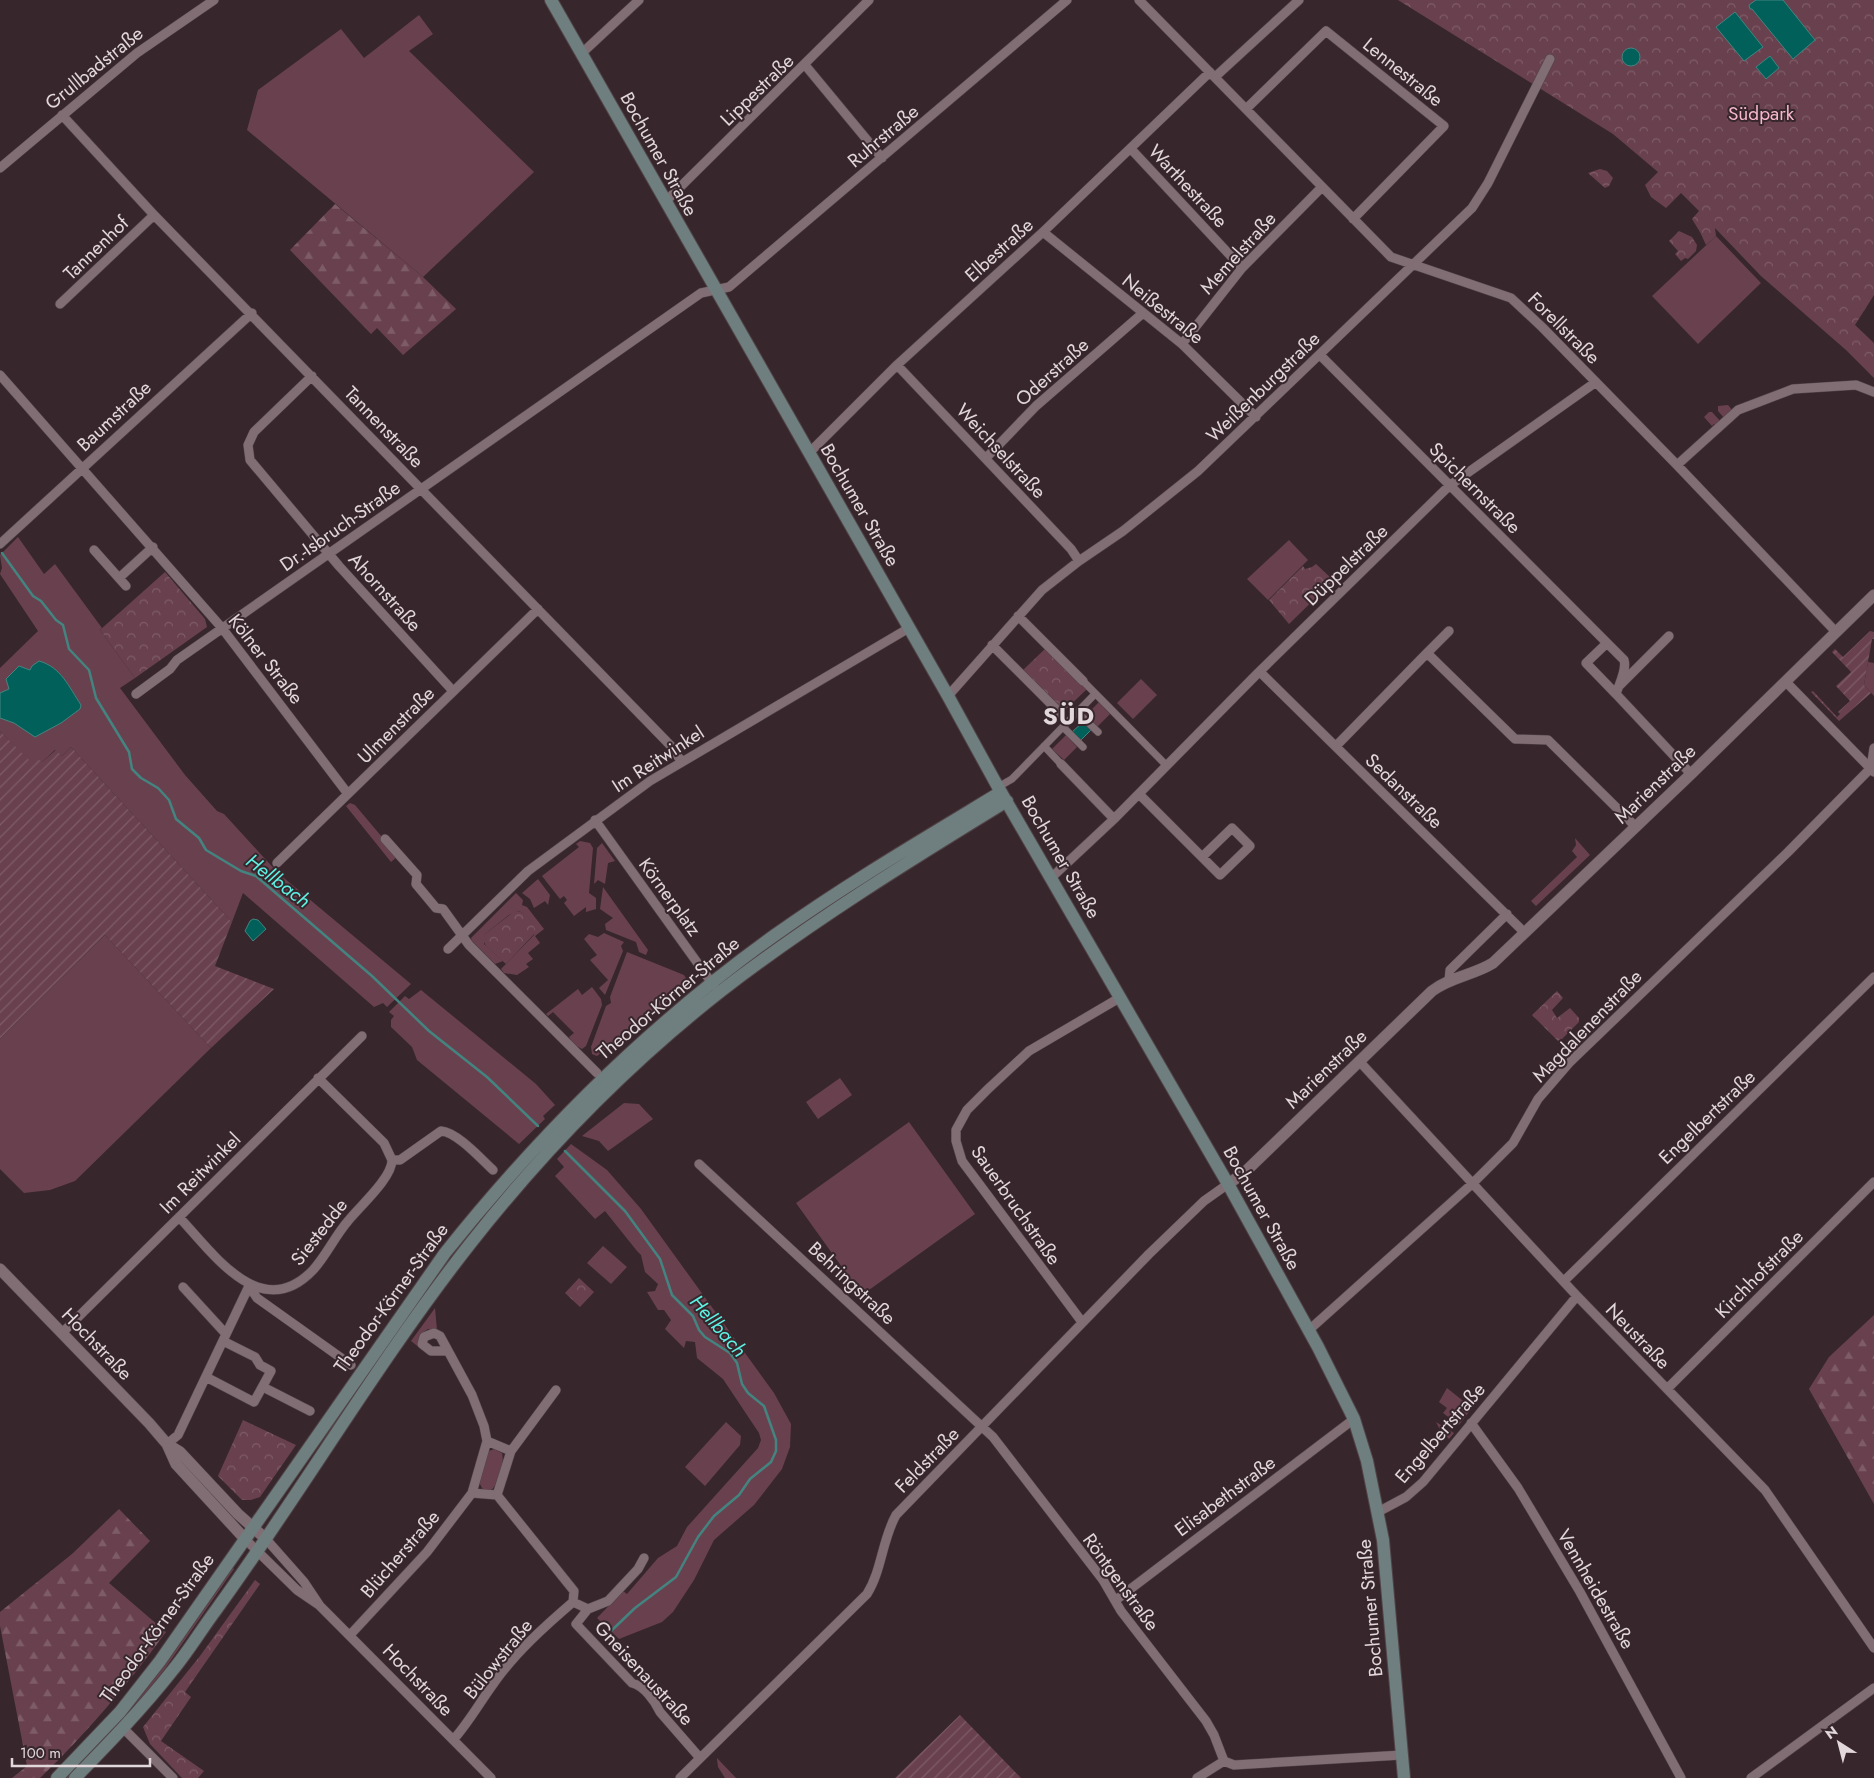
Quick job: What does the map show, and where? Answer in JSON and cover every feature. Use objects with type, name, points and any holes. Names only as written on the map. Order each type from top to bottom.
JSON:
[{"type":"main road","name":"Bochumer Straße","points":[[551,0],[1002,793],[1228,1184],[1309,1330],[1354,1419],[1378,1512],[1383,1540],[1404,1778]]},
{"type":"main road","name":"Theodor-Körner-Straße","points":[[57,1778],[120,1712],[194,1615],[416,1293],[496,1191],[530,1152],[608,1072],[715,988],[828,907],[1002,793]]},
{"type":"main road","name":"Theodor-Körner-Straße","points":[[75,1778],[123,1728],[173,1669],[258,1551],[370,1382],[424,1306],[504,1203],[586,1112],[715,988]]},
{"type":"street","name":"Grullbadstraße","points":[[0,168],[137,53],[214,0]]},
{"type":"street","points":[[582,53],[639,0]]},
{"type":"street","name":"Lippestraße","points":[[665,202],[869,0]]},
{"type":"street","name":"Ruhrstraße","points":[[715,290],[729,287],[1067,0]]},
{"type":"street","name":"Forellstraße","points":[[1139,0],[1391,258],[1511,298],[1542,327],[1677,465],[1836,632]]},
{"type":"street","points":[[1212,74],[1299,0]]},
{"type":"street","name":"Lennestraße","points":[[1246,109],[1326,31],[1444,126],[1352,219]]},
{"type":"street","name":"Weißenburgstraße","points":[[948,696],[1018,616],[1053,580],[1122,531],[1198,471],[1472,208],[1488,183],[1550,59]]},
{"type":"street","points":[[805,65],[882,158]]},
{"type":"street","name":"Elbestraße","points":[[809,453],[896,365],[1044,232],[1212,74]]},
{"type":"street","name":"Tannenstraße","points":[[62,115],[154,214],[672,746],[682,762]]},
{"type":"street","name":"Warthestraße","points":[[1131,149],[1242,268]]},
{"type":"street","name":"Memelstraße","points":[[1182,344],[1242,268],[1321,188]]},
{"type":"street","name":"Tannenhof","points":[[60,304],[154,214]]},
{"type":"street","name":"Neißestraße","points":[[1044,232],[1182,344],[1256,417]]},
{"type":"street","name":"Dr.-Isbruch-Straße","points":[[136,694],[170,669],[177,660],[421,488],[701,293],[715,290]]},
{"type":"street","name":"Baumstraße","points":[[0,544],[252,313]]},
{"type":"street","name":"Oderstraße","points":[[986,458],[1036,406],[1143,313]]},
{"type":"street","name":"Spichernstraße","points":[[1320,355],[1624,660],[1626,665],[1617,691]]},
{"type":"street","name":"Weichselstraße","points":[[896,365],[986,458],[1079,561]]},
{"type":"street","name":"Kölner Straße","points":[[0,375],[153,547],[222,628],[348,794]]},
{"type":"street","name":"Ahornstraße","points":[[312,376],[254,432],[248,445],[248,453],[253,465],[453,691]]},
{"type":"street","name":"Düppelstraße","points":[[1052,877],[1114,819],[1449,486],[1596,382]]},
{"type":"street","points":[[1677,465],[1738,410],[1793,389],[1856,385],[1874,392]]},
{"type":"street","points":[[119,578],[153,547]]},
{"type":"street","points":[[94,550],[126,586]]},
{"type":"street","name":"Marienstraße","points":[[1228,1184],[1244,1172],[1432,991],[1449,981],[1480,970],[1493,963],[1691,774],[1874,595]]},
{"type":"street","name":"Ulmenstraße","points":[[277,863],[538,609]]},
{"type":"street","points":[[1018,616],[1167,766]]},
{"type":"street","name":"Im Reitwinkel","points":[[448,949],[528,871],[595,820],[682,762],[909,628]]},
{"type":"street","points":[[1336,746],[1449,631]]},
{"type":"street","points":[[1617,691],[1669,636]]},
{"type":"street","points":[[1607,643],[1586,663],[1617,691],[1691,774]]},
{"type":"street","points":[[992,645],[1060,713],[1083,747]]},
{"type":"street","points":[[1427,653],[1515,739],[1548,740],[1636,827]]},
{"type":"street","name":"Sedanstraße","points":[[1260,672],[1525,933]]},
{"type":"street","points":[[1786,682],[1872,770]]},
{"type":"street","points":[[1002,793],[1012,779],[1095,694]]},
{"type":"street","points":[[1077,712],[1098,732]]},
{"type":"street","points":[[1044,746],[1114,819]]},
{"type":"street","points":[[1872,770],[1874,748]]},
{"type":"street","name":"Magdalenenstraße","points":[[1309,1330],[1473,1183],[1513,1143],[1538,1099],[1569,1063],[1872,770]]},
{"type":"street","points":[[1139,794],[1202,857],[1220,875],[1250,846],[1232,828],[1202,857]]},
{"type":"street","name":"Körnerplatz","points":[[595,820],[715,988]]},
{"type":"street","points":[[386,839],[417,875],[416,884],[436,908],[443,909],[469,945],[596,1073]]},
{"type":"street","name":"Marienstraße","points":[[1449,981],[1450,970],[1507,914]]},
{"type":"street","name":"Engelbertstraße","points":[[1564,1281],[1874,977]]},
{"type":"street","name":"Sauerbruchstraße","points":[[1082,1322],[962,1161],[956,1141],[956,1130],[967,1110],[1029,1051],[1121,997]]},
{"type":"street","name":"Im Reitwinkel","points":[[62,1333],[362,1036]]},
{"type":"street","name":"Neustraße","points":[[1359,1061],[1577,1296],[1765,1490],[1874,1648]]},
{"type":"street","points":[[318,1078],[384,1143],[392,1160],[400,1160],[441,1131],[448,1132],[493,1170]]},
{"type":"street","name":"Siestedde","points":[[249,1286],[261,1289],[281,1289],[305,1278],[314,1269],[343,1226],[390,1172],[392,1160]]},
{"type":"street","name":"Behringstraße","points":[[699,1164],[982,1427]]},
{"type":"street","name":"Kirchhofstraße","points":[[1667,1389],[1874,1182]]},
{"type":"street","name":"Feldstraße","points":[[680,1778],[867,1594],[874,1580],[889,1528],[896,1515],[1167,1236],[1204,1201],[1228,1184]]},
{"type":"street","points":[[179,1217],[234,1275],[249,1286],[257,1298],[351,1365]]},
{"type":"street","name":"Hochstraße","points":[[0,1269],[167,1444],[180,1452],[238,1514],[266,1539],[304,1582],[320,1606]]},
{"type":"street","points":[[167,1444],[178,1436],[249,1286]]},
{"type":"street","points":[[183,1287],[225,1337],[255,1357],[260,1365],[271,1371],[254,1402],[206,1377]]},
{"type":"street","name":"Engelbertstraße","points":[[1378,1512],[1406,1497],[1423,1482],[1577,1296]]},
{"type":"street","points":[[448,1352],[472,1395],[484,1426],[487,1441],[511,1452]]},
{"type":"street","points":[[263,1387],[310,1411]]},
{"type":"street","points":[[497,1495],[511,1452],[556,1390]]},
{"type":"street","name":"Elisabethstraße","points":[[1116,1600],[1354,1419]]},
{"type":"street","name":"Vennheidestraße","points":[[1471,1422],[1518,1488],[1580,1592],[1681,1778]]},
{"type":"street","name":"Röntgenstraße","points":[[982,1427],[993,1437],[1103,1580],[1121,1611],[1206,1721],[1214,1735],[1224,1761]]},
{"type":"street","name":"Blücherstraße","points":[[350,1635],[427,1552],[472,1493],[487,1441]]},
{"type":"street","name":"Hochstraße","points":[[167,1444],[176,1464],[245,1539],[297,1590],[320,1606],[350,1635],[491,1778]]},
{"type":"street","points":[[472,1493],[497,1495],[574,1591],[573,1602]]},
{"type":"street","name":"Gneisenaustraße","points":[[644,1558],[638,1569],[608,1601],[588,1609],[576,1624],[632,1683],[638,1685],[656,1704],[660,1712],[700,1758]]},
{"type":"street","name":"Gneisenaustraße","points":[[573,1602],[588,1609]]},
{"type":"street","name":"Bülowstraße","points":[[453,1740],[466,1726],[494,1682],[546,1624],[573,1602]]},
{"type":"street","points":[[1751,1778],[1874,1688]]},
{"type":"street","points":[[123,1728],[173,1778]]},
{"type":"street","points":[[1197,1778],[1224,1761],[1234,1766],[1402,1755]]},
{"type":"green space","name":"Südpark","points":[[1398,0],[1874,0],[1874,295],[1855,325],[1874,343],[1874,378],[1846,350],[1761,276],[1715,228],[1716,236],[1706,245],[1692,219],[1699,211],[1681,193],[1666,208],[1651,197],[1645,185],[1658,172],[1613,134]]},
{"type":"green space","points":[[419,15],[433,34],[409,51],[534,172],[423,277],[247,130],[258,90],[341,29],[364,58]]},
{"type":"green space","points":[[1600,169],[1607,171],[1613,178],[1609,186],[1605,188],[1588,173]]},
{"type":"green space","points":[[335,204],[423,277],[456,309],[403,355],[377,328],[371,334],[290,250]]},
{"type":"green space","points":[[1679,231],[1692,237],[1697,245],[1696,251],[1688,259],[1685,258],[1681,261],[1675,254],[1678,251],[1669,241]]},
{"type":"green space","points":[[1716,236],[1761,283],[1698,344],[1652,296]]},
{"type":"green space","points":[[1728,405],[1733,411],[1724,418],[1718,411],[1718,406]]},
{"type":"green space","points":[[1709,412],[1712,412],[1721,422],[1716,426],[1714,424],[1712,426],[1704,417]]},
{"type":"green space","points":[[18,537],[44,574],[55,564],[102,628],[100,630],[135,678],[120,688],[185,775],[217,811],[224,814],[278,873],[411,984],[387,1007],[383,1003],[374,1007],[243,893],[232,922],[71,747],[62,756],[55,750],[42,762],[28,760],[0,731],[0,668],[38,631],[0,574],[2,568],[0,555]]},
{"type":"green space","points":[[1289,540],[1308,560],[1268,600],[1247,579]]},
{"type":"green space","points":[[1316,564],[1332,579],[1332,582],[1289,624],[1269,600],[1303,566],[1305,569]]},
{"type":"green space","points":[[165,572],[205,619],[207,627],[135,678],[100,630]]},
{"type":"green space","points":[[1870,631],[1874,632],[1874,639],[1872,639],[1864,685],[1871,693],[1839,721],[1811,692],[1813,691],[1837,717],[1840,714],[1838,712],[1850,701],[1836,686],[1851,672],[1832,652],[1835,649],[1843,657]]},
{"type":"green space","points":[[1046,648],[1087,689],[1063,712],[1022,671]]},
{"type":"green space","points":[[1868,662],[1874,663],[1874,696],[1864,685]]},
{"type":"green space","points":[[1141,679],[1157,695],[1133,719],[1117,703]]},
{"type":"green space","points":[[1099,702],[1110,714],[1097,727],[1086,715]]},
{"type":"green space","points":[[0,731],[29,760],[38,759],[42,762],[56,750],[62,756],[71,747],[232,922],[215,966],[274,989],[211,1048],[105,935],[0,1039]]},
{"type":"green space","points":[[1066,735],[1077,747],[1064,760],[1052,749]]},
{"type":"green space","points":[[350,803],[355,805],[398,856],[391,862],[346,806]]},
{"type":"green space","points":[[1575,838],[1590,855],[1536,906],[1531,901],[1577,857],[1572,851],[1576,845]]},
{"type":"green space","points":[[580,841],[590,843],[593,848],[589,893],[596,898],[596,909],[586,912],[586,907],[574,916],[564,903],[567,900],[564,896],[560,899],[542,876],[579,847],[576,844]]},
{"type":"green space","points":[[602,843],[615,861],[608,863],[605,884],[598,880],[594,884],[597,848]]},
{"type":"green space","points":[[538,879],[550,895],[548,905],[545,901],[534,908],[530,899],[522,893]]},
{"type":"green space","points":[[603,887],[648,950],[646,955],[639,952],[636,942],[606,930],[605,924],[613,918],[600,909]]},
{"type":"green space","points":[[516,893],[523,900],[522,905],[527,907],[544,929],[535,936],[540,943],[528,953],[533,959],[526,964],[529,967],[517,975],[504,973],[501,969],[534,935],[535,929],[527,916],[518,911],[509,915],[485,934],[484,944],[503,961],[495,964],[471,938]]},
{"type":"green space","points":[[515,911],[523,913],[529,918],[536,932],[506,964],[486,946],[483,940],[485,934]]},
{"type":"green space","points":[[604,933],[624,942],[621,946],[623,951],[605,995],[599,988],[608,980],[590,960],[597,955],[584,939],[589,934],[598,937]]},
{"type":"green space","points":[[105,935],[211,1048],[75,1181],[50,1190],[24,1193],[0,1169],[0,1039]]},
{"type":"green space","points":[[627,952],[684,975],[687,980],[684,988],[597,1056],[592,1054],[591,1047],[606,1006],[611,1003],[610,997]]},
{"type":"green space","points":[[592,987],[601,999],[602,1005],[586,1046],[582,1049],[573,1044],[569,1037],[574,1033],[553,1012],[548,1016],[546,1014],[578,989],[582,995]]},
{"type":"green space","points":[[421,990],[536,1084],[555,1105],[543,1116],[545,1119],[519,1144],[417,1060],[412,1047],[391,1027],[391,1020],[394,1016],[389,1012],[405,996],[409,999]]},
{"type":"green space","points":[[1557,991],[1563,998],[1552,1010],[1557,1018],[1570,1008],[1579,1018],[1579,1022],[1559,1042],[1532,1015]]},
{"type":"green space","points":[[840,1078],[852,1095],[818,1119],[806,1102]]},
{"type":"green space","points":[[624,1103],[639,1104],[653,1119],[608,1151],[599,1141],[582,1136]]},
{"type":"green space","points":[[909,1122],[975,1214],[862,1295],[796,1203]]},
{"type":"green space","points":[[571,1144],[607,1170],[641,1209],[774,1393],[791,1424],[790,1447],[782,1469],[754,1505],[714,1540],[694,1580],[673,1612],[662,1622],[619,1639],[597,1618],[623,1591],[627,1594],[658,1558],[677,1546],[687,1527],[758,1448],[761,1440],[759,1433],[723,1379],[697,1358],[695,1342],[686,1341],[684,1348],[665,1329],[671,1320],[664,1310],[658,1310],[647,1292],[655,1291],[658,1284],[645,1272],[641,1255],[605,1211],[595,1219],[555,1176],[564,1167],[557,1159]]},
{"type":"green space","points":[[603,1246],[627,1267],[611,1284],[587,1263]]},
{"type":"green space","points":[[579,1278],[594,1292],[580,1307],[565,1293]]},
{"type":"green space","points":[[435,1308],[437,1330],[428,1329],[421,1334],[421,1349],[411,1341]]},
{"type":"green space","points":[[1874,1315],[1874,1504],[1809,1389],[1829,1357]]},
{"type":"green space","points":[[1447,1388],[1472,1408],[1459,1425],[1443,1413],[1447,1408],[1439,1402]]},
{"type":"green space","points":[[243,1420],[296,1445],[260,1497],[251,1500],[242,1500],[218,1476]]},
{"type":"green space","points":[[726,1422],[741,1436],[740,1445],[705,1486],[685,1467]]},
{"type":"green space","points":[[1436,1422],[1454,1433],[1449,1439],[1440,1430]]},
{"type":"green space","points":[[494,1449],[502,1453],[503,1457],[500,1474],[496,1484],[490,1491],[483,1490],[479,1482],[487,1452]]},
{"type":"green space","points":[[119,1509],[150,1541],[109,1583],[166,1632],[106,1708],[40,1778],[12,1778],[27,1766],[0,1626],[0,1612],[72,1554]]},
{"type":"green space","points":[[232,1567],[234,1569],[164,1670],[125,1719],[70,1778],[63,1778]]},
{"type":"green space","points":[[255,1580],[260,1584],[185,1692],[191,1697],[161,1741],[204,1771],[198,1778],[182,1778],[150,1744],[143,1727],[200,1656]]},
{"type":"green space","points":[[960,1715],[1021,1778],[895,1778]]},
{"type":"green space","points":[[717,1758],[736,1778],[725,1778],[718,1767]]},
{"type":"water","points":[[1756,0],[1783,0],[1815,40],[1793,59],[1752,9],[1750,9],[1749,5]]},
{"type":"water","points":[[1735,12],[1763,47],[1744,61],[1716,27]]},
{"type":"water","points":[[1631,48],[1637,51],[1640,57],[1637,63],[1631,66],[1625,63],[1622,57],[1625,51]]},
{"type":"water","points":[[1770,56],[1779,68],[1766,79],[1756,67]]},
{"type":"water","points":[[39,661],[47,664],[59,673],[81,705],[80,709],[61,723],[35,737],[14,723],[0,718],[0,693],[9,689],[6,679],[19,666],[30,670]]},
{"type":"water","points":[[1084,721],[1092,729],[1080,741],[1071,733]]},
{"type":"water","points":[[253,919],[258,920],[266,929],[253,941],[245,931]]},
{"type":"waterway","name":"Hellbach","points":[[2,553],[33,596],[41,601],[56,620],[63,625],[69,649],[89,670],[96,698],[129,752],[132,769],[141,778],[158,788],[169,800],[176,819],[199,838],[206,850],[241,871],[256,876],[372,976],[429,1031],[487,1077],[538,1126]]},
{"type":"waterway","name":"Hellbach","points":[[565,1151],[625,1211],[660,1259],[672,1295],[693,1316],[699,1330],[705,1337],[730,1353],[737,1363],[742,1384],[748,1393],[764,1406],[776,1440],[776,1451],[771,1462],[750,1479],[739,1495],[714,1516],[698,1537],[676,1577],[635,1608],[611,1631]]},
{"type":"district","name":"SÜD","points":[[1069,715]]}]
